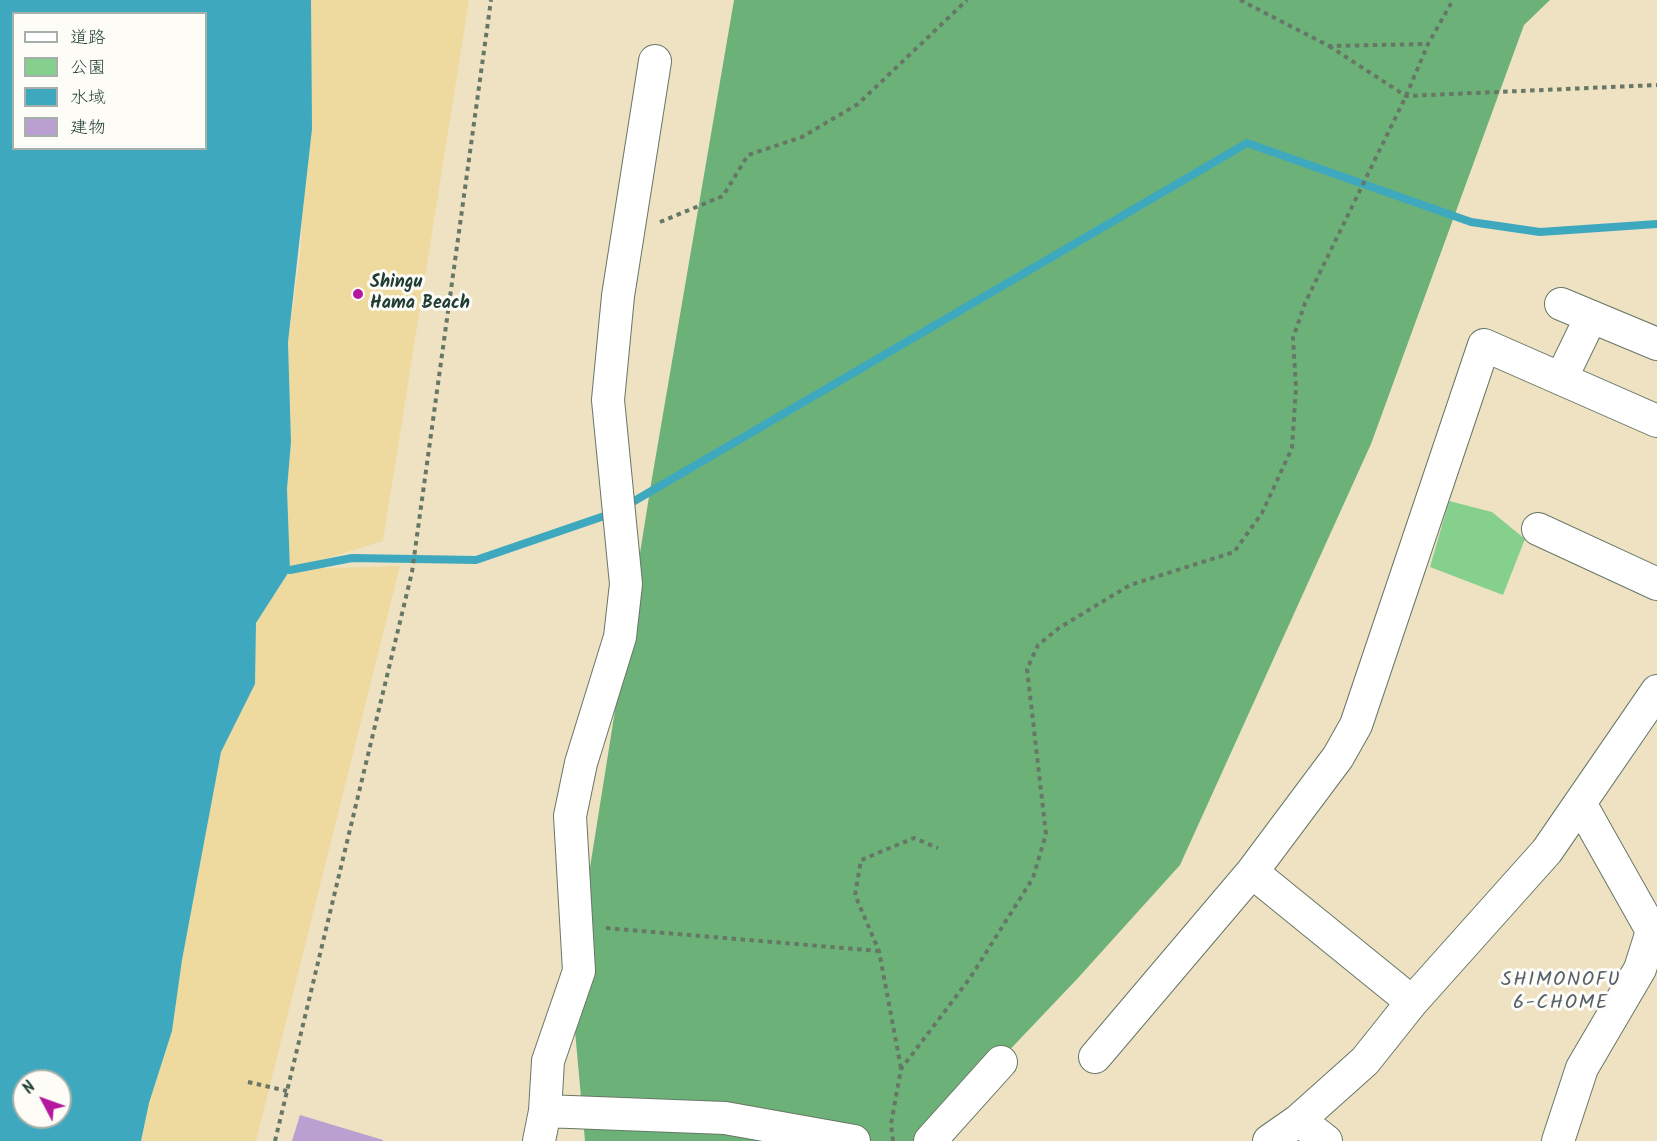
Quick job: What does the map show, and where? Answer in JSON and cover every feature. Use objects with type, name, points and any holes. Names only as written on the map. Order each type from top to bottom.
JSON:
[{"type":"street","points":[[539,1141],[545,1111],[548,1061],[579,971],[570,816],[581,763],[620,637],[626,584],[608,400],[618,296],[655,61]]},
{"type":"street","points":[[1561,304],[1657,344]]},
{"type":"street","points":[[1561,379],[1591,317]]},
{"type":"street","points":[[1095,1057],[1252,872],[1338,757],[1356,725],[1484,345],[1657,421]]},
{"type":"street","points":[[1538,529],[1657,584]]},
{"type":"street","points":[[1269,1141],[1299,1120],[1365,1061],[1412,1002],[1547,851],[1657,691]]},
{"type":"street","points":[[1558,1141],[1582,1068],[1640,969],[1655,933],[1580,803]]},
{"type":"street","points":[[1252,872],[1412,1002]]},
{"type":"street","points":[[930,1141],[1001,1062]]},
{"type":"street","points":[[545,1111],[725,1118],[854,1141]]},
{"type":"street","points":[[1299,1120],[1326,1141]]},
{"type":"path","points":[[274,1141],[412,572],[491,0]]},
{"type":"path","points":[[629,234],[723,196],[748,155],[802,137],[858,104],[967,0]]},
{"type":"path","points":[[1240,0],[1329,46],[1406,96],[1657,85]]},
{"type":"path","points":[[901,1070],[970,978],[1033,878],[1046,834],[1027,669],[1038,645],[1059,628],[1130,585],[1234,552],[1262,513],[1293,448],[1296,388],[1293,338],[1299,321],[1406,96],[1428,44],[1453,0]]},
{"type":"path","points":[[1329,46],[1428,44]]},
{"type":"path","points":[[893,1141],[891,1124],[901,1070],[879,951],[855,895],[861,860],[914,838],[938,848]]},
{"type":"path","points":[[575,925],[879,951]]},
{"type":"path","points":[[248,1082],[286,1091]]},
{"type":"green space","points":[[734,0],[1550,0],[1524,25],[1371,444],[1180,865],[1078,978],[923,1141],[585,1141],[571,987],[651,484]]},
{"type":"green space","points":[[1449,501],[1492,512],[1525,539],[1503,595],[1430,567]]},
{"type":"sand","points":[[311,0],[469,0],[383,541],[292,569],[400,566],[256,1141],[141,1141],[149,1103],[172,1031],[182,960],[221,752],[255,684],[256,623],[290,570],[287,489],[291,442],[288,342],[301,246]]},
{"type":"water","points":[[0,0],[311,0],[312,129],[288,342],[291,442],[287,489],[290,570],[256,623],[255,684],[221,752],[182,960],[172,1031],[149,1103],[141,1141],[0,1141]]},
{"type":"building","points":[[300,1115],[383,1140],[383,1141],[292,1141]]},
{"type":"waterway","points":[[624,507],[1247,143],[1471,222],[1540,232],[1657,224]]},
{"type":"waterway","points":[[290,570],[352,558],[476,560],[613,513]]},
{"type":"place","name":"Shingu Hama Beach","points":[[358,294]]},
{"type":"district","name":"SHIMONOFU 6-CHOME","points":[[1561,994]]}]
